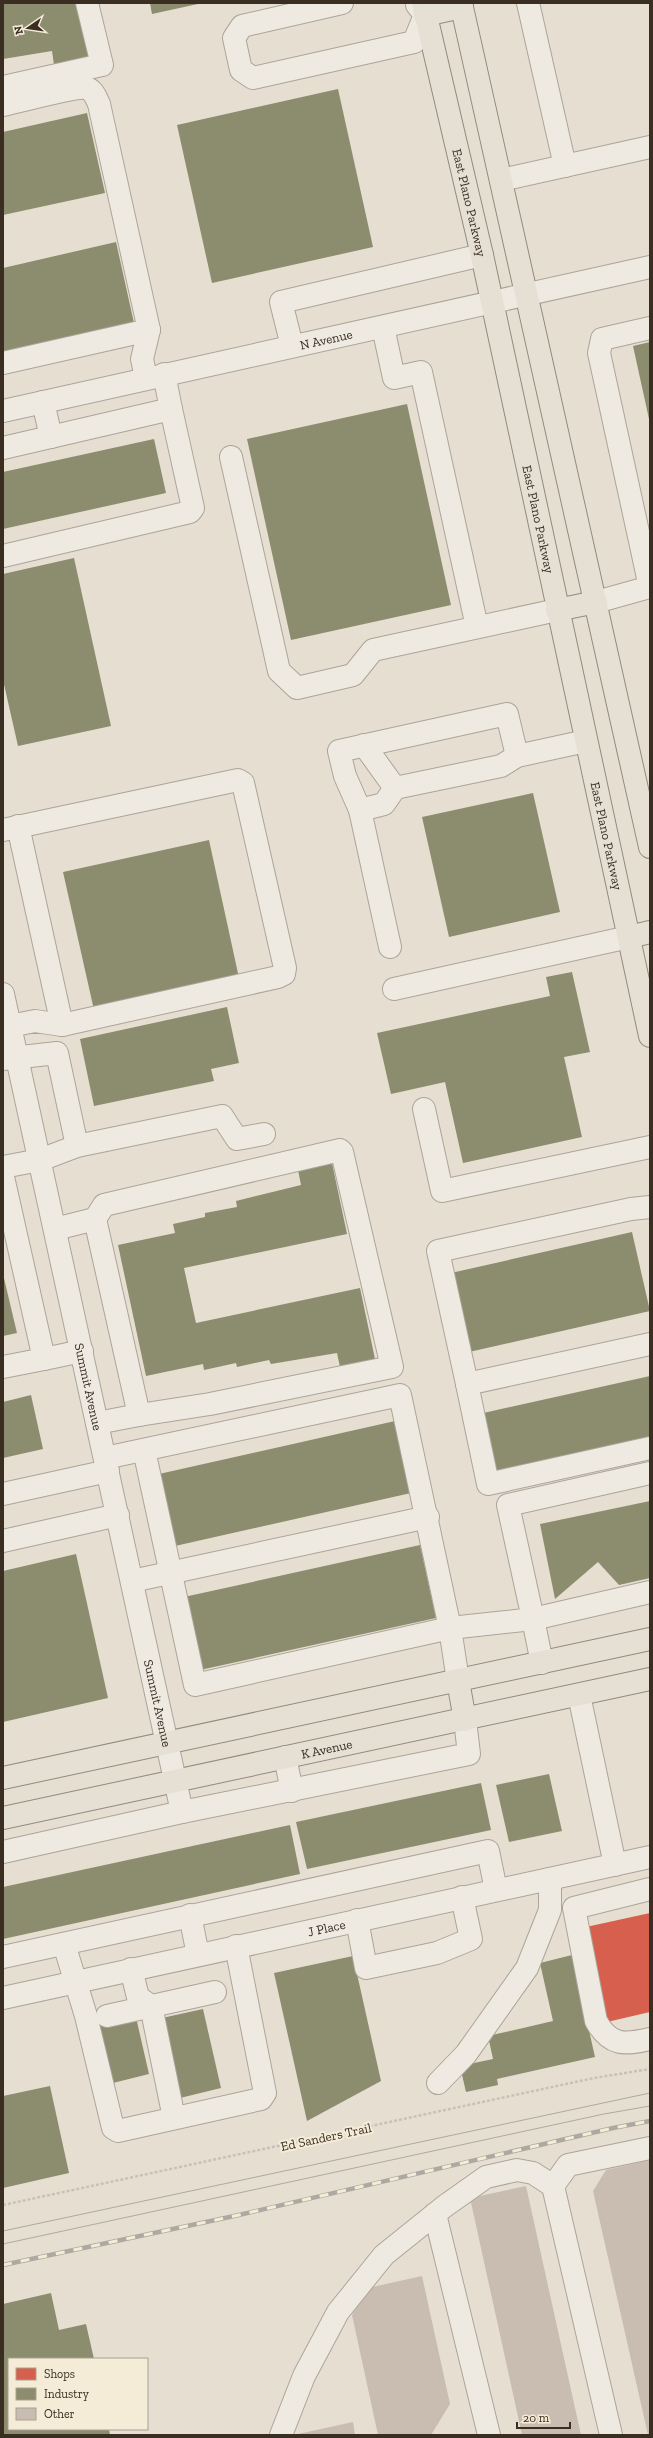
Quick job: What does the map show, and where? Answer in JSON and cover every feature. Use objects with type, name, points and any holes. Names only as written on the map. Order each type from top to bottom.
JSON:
[{"type":"main road","points":[[421,7],[462,5],[650,847]]},
{"type":"main road","name":"East Plano Parkway","points":[[421,7],[482,255],[491,304],[650,1036]]},
{"type":"main road","points":[[557,610],[596,602]]},
{"type":"main road","points":[[629,937],[650,932]]},
{"type":"main road","points":[[3,1778],[650,1639]]},
{"type":"main road","name":"K Avenue","points":[[3,1818],[175,1780],[465,1720],[650,1679]]},
{"type":"main road","points":[[458,1680],[465,1720]]},
{"type":"street","points":[[3,87],[102,65],[88,3]]},
{"type":"street","points":[[342,3],[242,26],[234,38],[241,70],[253,78],[414,42],[421,7]]},
{"type":"street","points":[[528,3],[565,166]]},
{"type":"street","points":[[3,105],[86,88],[94,93],[99,104],[150,330],[142,359],[155,376],[172,409],[193,508],[190,512],[3,556]]},
{"type":"street","points":[[501,180],[650,147]]},
{"type":"street","points":[[292,346],[282,302],[482,255]]},
{"type":"street","name":"N Avenue","points":[[3,411],[155,376],[491,304],[650,267]]},
{"type":"street","points":[[383,327],[394,378],[421,372],[478,627]]},
{"type":"street","points":[[596,602],[650,587],[599,353],[602,339],[650,328]]},
{"type":"street","points":[[3,363],[150,330]]},
{"type":"street","points":[[43,402],[51,436]]},
{"type":"street","points":[[3,448],[172,409]]},
{"type":"street","points":[[231,457],[279,671],[297,688],[353,675],[373,650],[557,610]]},
{"type":"street","points":[[390,947],[360,810],[345,776],[339,751],[507,714],[517,756]]},
{"type":"street","points":[[360,810],[384,804],[395,788],[501,766],[517,756],[586,741]]},
{"type":"street","points":[[364,745],[395,788]]},
{"type":"street","points":[[10,1026],[35,1021],[62,1025],[278,977],[284,974],[285,968],[243,783],[238,780],[11,828],[62,1025]]},
{"type":"street","points":[[394,989],[629,937]]},
{"type":"street","name":"Summit Avenue","points":[[3,994],[10,1026],[10,1058],[40,1160],[182,1812]]},
{"type":"street","points":[[10,1058],[57,1053],[77,1146]]},
{"type":"street","points":[[424,1110],[442,1191],[650,1147]]},
{"type":"street","points":[[44,1359],[3,1179],[40,1160],[77,1146],[222,1116],[237,1139],[264,1134]]},
{"type":"street","points":[[55,1229],[95,1219],[104,1205],[340,1150],[380,1311],[392,1367],[210,1404],[97,1423]]},
{"type":"street","points":[[650,1207],[631,1209],[438,1251],[488,1484],[650,1448]]},
{"type":"street","points":[[95,1219],[139,1415]]},
{"type":"street","points":[[466,1384],[650,1344]]},
{"type":"street","points":[[3,1367],[82,1351]]},
{"type":"street","points":[[3,1494],[107,1464],[144,1450],[400,1395],[428,1517],[450,1628],[458,1680]]},
{"type":"street","points":[[144,1450],[195,1685],[450,1628],[533,1619],[650,1592]]},
{"type":"street","points":[[542,1663],[508,1505],[650,1473]]},
{"type":"street","points":[[3,1541],[118,1515]]},
{"type":"street","points":[[132,1581],[428,1517]]},
{"type":"street","points":[[579,1695],[615,1865]]},
{"type":"street","points":[[3,1852],[182,1812],[292,1791],[469,1754],[465,1720]]},
{"type":"street","points":[[285,1757],[292,1791]]},
{"type":"street","points":[[3,1957],[488,1851],[496,1890]]},
{"type":"street","name":"J Place","points":[[3,1998],[650,1857]]},
{"type":"street","points":[[588,1870],[595,1902]]},
{"type":"street","points":[[438,2083],[466,2054],[527,1968],[550,1910],[550,1879]]},
{"type":"street","points":[[650,1889],[574,1908],[596,2021],[604,2034],[614,2041],[630,2044],[650,2039]]},
{"type":"street","points":[[357,1920],[366,1968],[430,1954],[471,1939],[462,1897]]},
{"type":"street","points":[[190,1915],[198,1955]]},
{"type":"street","points":[[64,1944],[76,1982],[96,2019],[113,2128],[118,2131],[261,2099],[265,2093],[236,1946]]},
{"type":"street","points":[[131,1969],[138,1997],[151,2006],[174,2118]]},
{"type":"street","points":[[96,2019],[215,1992]]},
{"type":"street","points":[[554,2186],[568,2166],[650,2148]]},
{"type":"street","points":[[281,2435],[304,2376],[338,2312],[384,2255],[486,2177],[517,2170],[533,2173],[554,2186],[611,2435]]},
{"type":"street","points":[[436,2214],[489,2435]]},
{"type":"path","name":"Ed Sanders Trail","points":[[3,2205],[594,2078],[650,2068]]},
{"type":"building: Shops","points":[[650,1913],[650,2012],[607,2022],[586,1927]]},
{"type":"building: Industry","points":[[3,3],[77,3],[89,58],[54,65],[52,51],[3,59]]},
{"type":"building: Industry","points":[[150,3],[198,3],[198,4],[152,14]]},
{"type":"building: Industry","points":[[338,89],[373,247],[212,283],[177,125]]},
{"type":"building: Industry","points":[[87,113],[105,193],[3,215],[3,132]]},
{"type":"building: Industry","points":[[116,242],[134,323],[3,352],[3,268]]},
{"type":"building: Industry","points":[[650,342],[650,419],[649,419],[633,346]]},
{"type":"building: Industry","points":[[407,404],[451,605],[291,640],[247,439]]},
{"type":"building: Industry","points":[[154,439],[166,493],[3,529],[3,472]]},
{"type":"building: Industry","points":[[74,558],[111,726],[18,746],[3,680],[3,574]]},
{"type":"building: Industry","points":[[533,793],[560,912],[449,937],[422,817]]},
{"type":"building: Industry","points":[[209,840],[239,978],[94,1010],[63,872]]},
{"type":"building: Industry","points":[[572,972],[590,1052],[564,1057],[582,1137],[463,1163],[445,1082],[391,1094],[377,1033],[550,996],[546,977]]},
{"type":"building: Industry","points":[[227,1007],[239,1063],[211,1069],[214,1081],[94,1106],[80,1039]]},
{"type":"building: Industry","points":[[332,1163],[347,1234],[184,1268],[196,1323],[360,1288],[375,1359],[340,1367],[337,1353],[271,1364],[269,1360],[237,1367],[236,1363],[204,1370],[203,1364],[146,1376],[118,1245],[175,1233],[173,1224],[205,1217],[205,1213],[237,1207],[236,1201],[301,1185],[298,1170]]},
{"type":"building: Industry","points":[[632,1232],[650,1311],[469,1352],[451,1273]]},
{"type":"building: Industry","points":[[3,1274],[17,1333],[3,1336]]},
{"type":"building: Industry","points":[[650,1376],[650,1437],[492,1473],[479,1414]]},
{"type":"building: Industry","points":[[31,1395],[43,1449],[3,1458],[3,1402]]},
{"type":"building: Industry","points":[[395,1421],[411,1493],[175,1546],[159,1474]]},
{"type":"building: Industry","points":[[650,1501],[650,1578],[619,1585],[598,1562],[555,1599],[540,1524]]},
{"type":"building: Industry","points":[[420,1545],[436,1618],[200,1670],[184,1597]]},
{"type":"building: Industry","points":[[76,1554],[108,1698],[3,1722],[3,1571]]},
{"type":"building: Industry","points":[[549,1774],[562,1831],[509,1842],[496,1785]]},
{"type":"building: Industry","points":[[481,1783],[491,1830],[307,1869],[296,1822]]},
{"type":"building: Industry","points":[[290,1825],[300,1874],[3,1939],[3,1887]]},
{"type":"building: Industry","points":[[572,1955],[595,2057],[497,2079],[498,2085],[466,2092],[460,2066],[493,2059],[488,2036],[553,2021],[540,1963]]},
{"type":"building: Industry","points":[[353,1956],[381,2081],[307,2121],[274,1973]]},
{"type":"building: Industry","points":[[203,2009],[221,2088],[180,2098],[162,2018]]},
{"type":"building: Industry","points":[[135,2013],[149,2074],[109,2084],[93,2015]]},
{"type":"building: Industry","points":[[50,2086],[69,2173],[3,2188],[3,2096]]},
{"type":"building: Industry","points":[[51,2293],[59,2330],[86,2324],[94,2358],[8,2358],[8,2430],[109,2430],[110,2435],[3,2435],[3,2304]]},
{"type":"building: Other","points":[[650,2160],[650,2435],[648,2435],[593,2191],[606,2170]]},
{"type":"building: Other","points":[[526,2186],[581,2435],[522,2435],[470,2198]]},
{"type":"building: Other","points":[[422,2276],[450,2404],[431,2435],[378,2435],[352,2315],[368,2288]]},
{"type":"building: Other","points":[[353,2422],[355,2435],[298,2435],[298,2434]]},
{"type":"tram line","points":[[3,2231],[650,2093]]},
{"type":"tram line","points":[[3,2244],[604,2114],[650,2106]]},
{"type":"railway","points":[[3,2265],[239,2215],[613,2128],[650,2121]]}]
